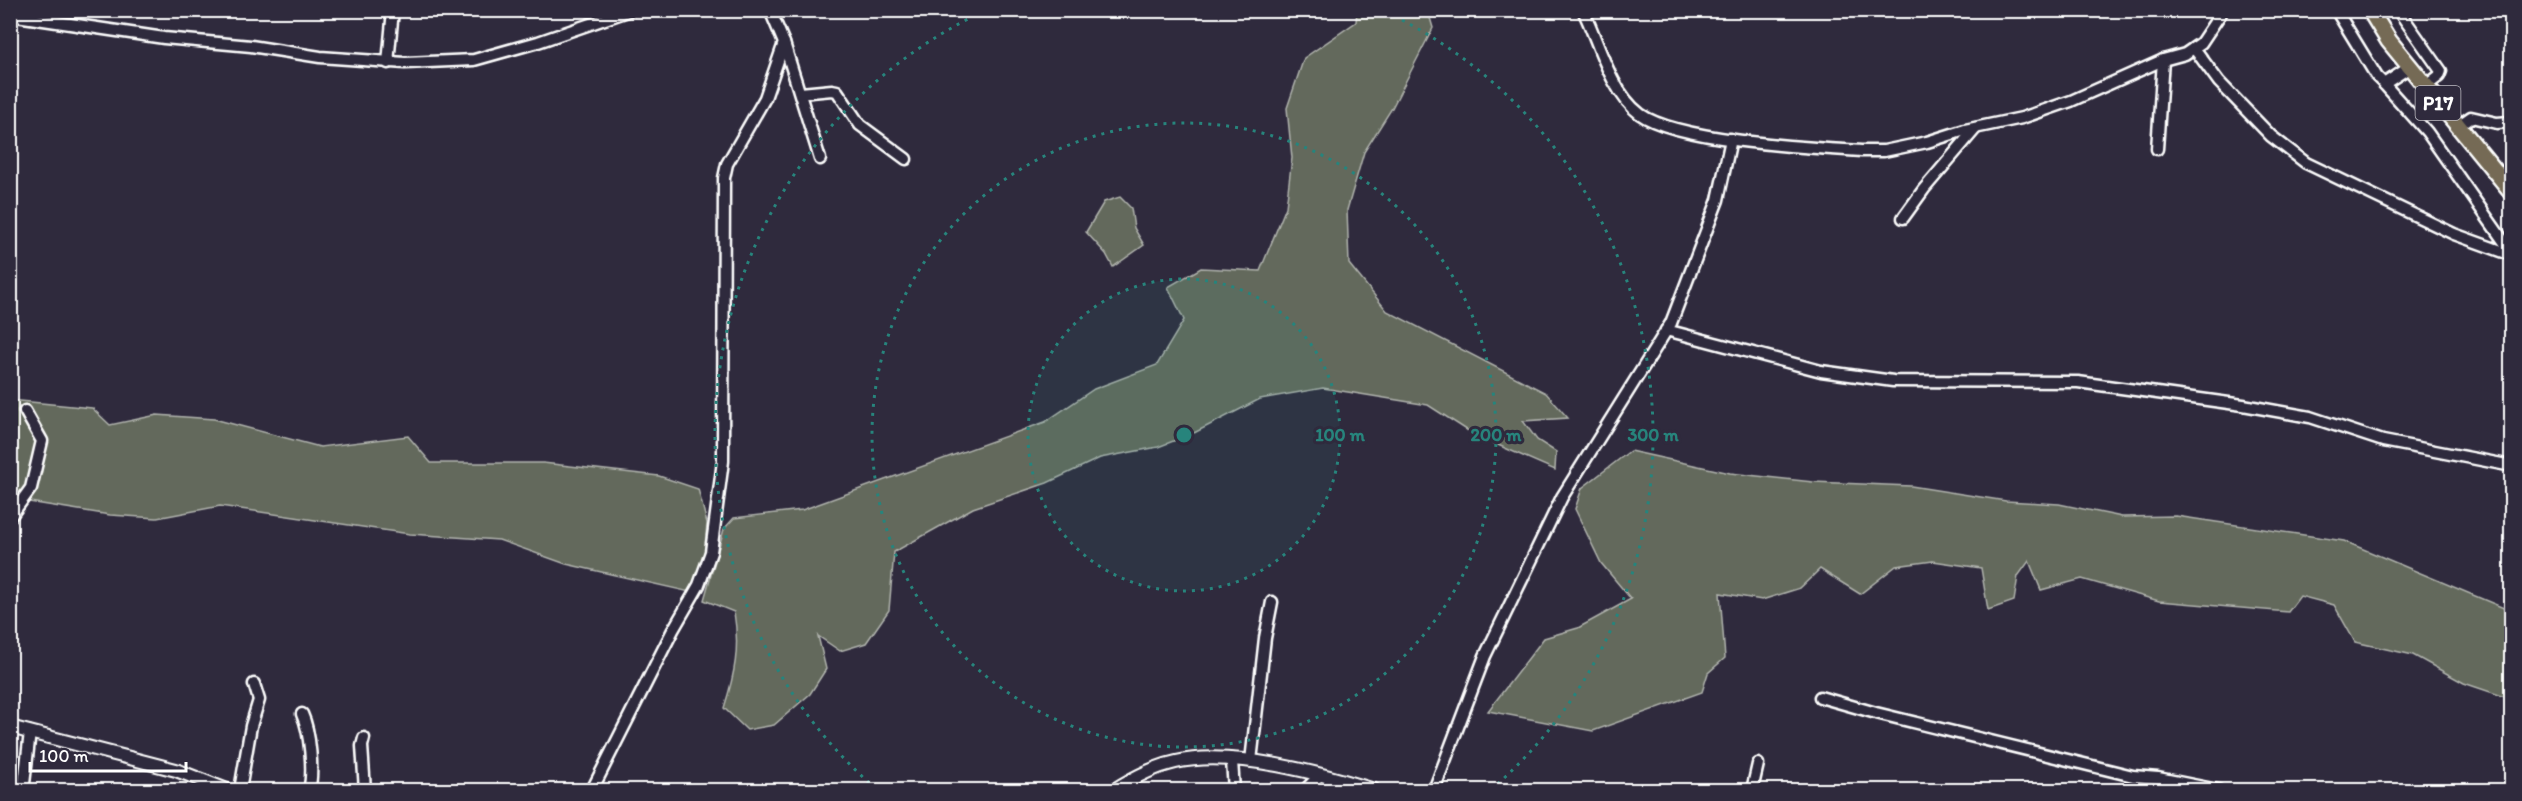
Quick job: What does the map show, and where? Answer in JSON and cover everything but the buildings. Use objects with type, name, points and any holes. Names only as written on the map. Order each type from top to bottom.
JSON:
[{"type":"main road","name":"P17","points":[[2370,10],[2389,41],[2511,192]]},
{"type":"street","points":[[388,63],[393,10]]},
{"type":"street","points":[[10,15],[185,41],[251,46],[320,57],[388,63],[474,60],[538,42],[631,10]]},
{"type":"street","points":[[770,10],[801,93],[820,159]]},
{"type":"street","points":[[1583,10],[1614,83],[1640,114],[1664,126],[1731,139],[1826,149],[1884,151],[2022,118],[2071,101],[2163,60],[2185,54],[2210,33],[2223,10]]},
{"type":"street","points":[[2336,10],[2377,77],[2427,132],[2511,254]]},
{"type":"street","points":[[2398,10],[2440,71],[2439,76],[2425,87]]},
{"type":"street","points":[[592,790],[673,630],[699,585],[711,552],[723,461],[724,178],[727,164],[765,98],[784,43]]},
{"type":"street","points":[[2194,48],[2219,82],[2271,136],[2306,163],[2454,234],[2511,254]]},
{"type":"street","points":[[2157,149],[2163,60]]},
{"type":"street","points":[[2384,84],[2410,67]]},
{"type":"street","points":[[801,93],[832,90],[837,92],[861,125],[906,159]]},
{"type":"street","points":[[2458,126],[2471,117],[2498,123],[2510,122]]},
{"type":"street","points":[[1903,218],[1923,189],[1976,128]]},
{"type":"street","points":[[1434,790],[1485,656],[1562,497],[1671,323],[1718,200],[1731,139]]},
{"type":"street","points":[[1666,330],[1821,371],[1893,381],[2078,382],[2243,405],[2310,417],[2383,441],[2511,466]]},
{"type":"street","points":[[10,517],[31,488],[42,441],[25,411]]},
{"type":"street","points":[[1251,762],[1265,638],[1272,602]]},
{"type":"street","points":[[240,790],[251,726],[259,700],[254,684]]},
{"type":"street","points":[[1820,697],[1876,713],[2133,776],[2158,778],[2218,790]]},
{"type":"street","points":[[302,714],[309,734],[312,779],[309,790]]},
{"type":"street","points":[[10,727],[176,770],[227,790]]},
{"type":"street","points":[[21,790],[24,784],[30,732]]},
{"type":"street","points":[[364,738],[362,746],[365,790]]},
{"type":"street","points":[[1114,790],[1138,775],[1177,762],[1207,759],[1251,762],[1320,775],[1373,790]]},
{"type":"street","points":[[1232,761],[1234,790]]},
{"type":"street","points":[[1752,790],[1758,764]]},
{"type":"street","points":[[1305,790],[1320,775]]},
{"type":"green space","points":[[1357,11],[1428,11],[1433,28],[1392,108],[1364,152],[1347,210],[1349,264],[1387,311],[1546,393],[1568,418],[1523,421],[1537,440],[1556,452],[1555,470],[1473,434],[1428,405],[1323,388],[1260,399],[1194,433],[1158,447],[1100,458],[1047,483],[973,508],[894,552],[889,610],[866,643],[840,651],[818,636],[826,669],[810,694],[774,725],[747,730],[724,708],[735,660],[737,637],[734,612],[704,600],[724,529],[734,518],[802,510],[1045,422],[1094,389],[1157,365],[1184,320],[1168,287],[1201,268],[1260,271],[1286,207],[1292,158],[1287,108],[1304,58],[1356,22]]},
{"type":"green space","points":[[1120,197],[1131,208],[1134,228],[1144,245],[1113,267],[1106,254],[1086,232],[1104,202]]},
{"type":"green space","points":[[10,400],[92,408],[110,425],[157,415],[214,419],[320,447],[408,436],[431,463],[543,463],[659,476],[698,489],[707,523],[704,557],[690,592],[566,564],[499,540],[410,534],[220,506],[157,518],[110,515],[11,499]]},
{"type":"green space","points":[[1630,451],[1730,473],[1813,482],[1911,486],[2006,501],[2059,504],[2122,517],[2176,516],[2344,541],[2511,611],[2511,699],[2464,683],[2413,655],[2355,642],[2334,605],[2300,596],[2288,612],[2159,601],[2082,579],[2041,590],[2029,561],[2018,576],[2014,601],[1988,610],[1981,568],[1933,561],[1896,566],[1860,594],[1820,569],[1800,588],[1762,600],[1720,593],[1725,658],[1708,673],[1702,692],[1593,731],[1488,711],[1544,638],[1578,628],[1631,599],[1601,563],[1575,509],[1582,488]]}]
